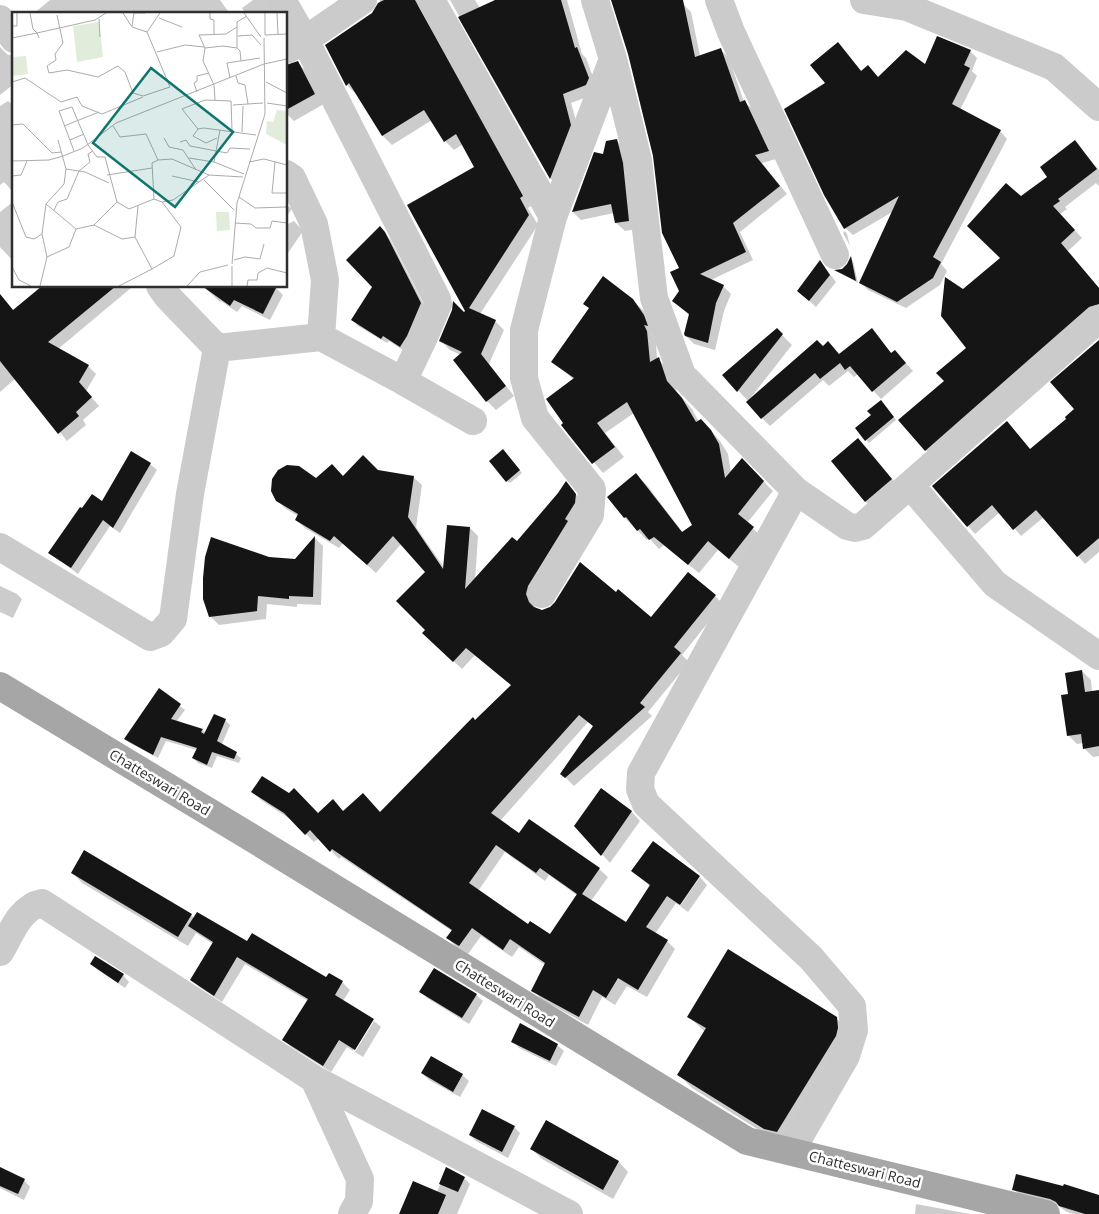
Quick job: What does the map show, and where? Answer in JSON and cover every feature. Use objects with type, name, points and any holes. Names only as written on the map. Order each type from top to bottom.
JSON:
[{"type":"main road","name":"Chatteswari Road","points":[[0,686],[747,1141],[1046,1214]]},
{"type":"street","points":[[282,0],[286,12]]},
{"type":"street","points":[[296,45],[363,0]]},
{"type":"street","points":[[433,0],[552,216]]},
{"type":"street","points":[[595,0],[613,59],[638,160],[654,298],[682,375],[796,491],[847,526],[855,528],[863,526],[1099,319]]},
{"type":"street","points":[[718,0],[731,32],[835,255]]},
{"type":"street","points":[[864,0],[907,7],[1054,67],[1099,107]]},
{"type":"street","points":[[288,19],[296,45],[437,299],[438,304],[403,381]]},
{"type":"street","points":[[0,20],[12,36]]},
{"type":"street","points":[[542,594],[590,515],[592,489],[535,418],[524,378],[524,330],[552,216],[613,59]]},
{"type":"street","points":[[288,175],[292,178],[314,224],[325,280],[321,337]]},
{"type":"street","points":[[161,288],[217,348]]},
{"type":"street","points":[[217,348],[321,337],[473,420]]},
{"type":"street","points":[[0,547],[150,637],[161,634],[173,619],[190,494],[217,348]]},
{"type":"street","points":[[910,484],[995,584],[1099,656]]},
{"type":"street","points":[[791,1151],[846,1056],[854,1030],[852,1006],[811,958],[646,804],[640,790],[641,773],[796,491]]},
{"type":"street","points":[[0,952],[23,913],[33,904],[42,903],[314,1079],[569,1214]]},
{"type":"street","points":[[314,1079],[360,1180],[359,1201],[352,1214]]},
{"type":"building","points":[[384,0],[415,0],[523,196],[520,198],[529,215],[469,308],[496,320],[481,354],[506,386],[486,402],[453,360],[462,352],[439,341],[452,310],[453,301],[465,311],[407,205],[474,167],[456,134],[444,142],[424,110],[382,136],[349,83],[346,86],[325,45],[372,13],[378,3]]},
{"type":"building","points":[[495,0],[561,0],[575,48],[577,47],[589,78],[586,85],[563,94],[571,125],[550,179],[458,17]]},
{"type":"building","points":[[611,0],[683,0],[695,57],[721,48],[740,102],[745,100],[769,151],[755,155],[780,186],[733,223],[746,252],[700,274],[724,285],[716,303],[708,343],[685,336],[689,314],[672,301],[679,291],[670,272],[679,268],[662,233],[653,156],[628,54]]},
{"type":"building","points":[[937,36],[971,50],[964,65],[970,68],[952,104],[1001,130],[933,257],[941,262],[933,278],[897,302],[859,283],[899,196],[844,229],[824,195],[784,109],[825,83],[810,65],[838,42],[861,71],[868,65],[878,77],[906,50],[925,64]]},
{"type":"building","points":[[298,61],[315,94],[288,109],[288,64]]},
{"type":"building","points":[[617,139],[623,163],[629,221],[615,223],[611,204],[572,212],[594,152],[603,154],[606,141]]},
{"type":"building","points":[[1075,140],[1097,169],[1058,199],[1060,201],[1053,206],[1075,230],[1061,243],[1099,288],[1099,304],[1089,307],[925,451],[898,420],[944,381],[936,373],[966,348],[941,316],[945,277],[963,289],[1000,258],[967,226],[1006,183],[1021,196],[1047,177],[1040,167]]},
{"type":"building","points":[[380,226],[385,232],[421,303],[407,336],[400,347],[383,336],[381,339],[351,320],[372,287],[346,260]]},
{"type":"building","points":[[851,256],[856,281],[834,270],[842,269]]},
{"type":"building","points":[[820,260],[830,275],[809,301],[797,291]]},
{"type":"building","points":[[603,276],[633,299],[644,315],[648,326],[644,325],[647,331],[650,362],[659,357],[667,381],[682,398],[696,422],[701,419],[711,430],[719,444],[725,478],[742,458],[764,481],[738,514],[754,527],[729,559],[708,541],[688,565],[654,537],[649,540],[640,529],[637,531],[607,497],[636,473],[682,532],[692,525],[627,402],[597,423],[615,447],[592,464],[561,425],[563,423],[546,399],[574,378],[551,362],[589,308],[583,304]]},
{"type":"building","points":[[40,288],[114,288],[48,342],[89,365],[79,382],[92,397],[76,412],[79,416],[58,434],[0,361],[0,294],[13,310]]},
{"type":"building","points":[[205,288],[276,288],[263,314],[234,300],[230,306]]},
{"type":"building","points":[[777,328],[783,334],[737,392],[722,375]]},
{"type":"building","points":[[872,328],[891,353],[895,350],[906,363],[872,392],[850,366],[845,370],[840,363],[820,379],[815,373],[761,419],[746,402],[817,340],[823,346],[828,341],[839,354]]},
{"type":"building","points":[[1099,340],[1099,538],[1077,557],[1036,510],[1013,530],[992,505],[967,527],[932,486],[1007,421],[1030,449],[1066,419],[1065,417],[1074,409],[1050,382]]},
{"type":"building","points":[[881,400],[894,417],[865,441],[855,428],[871,415],[867,411]]},
{"type":"building","points":[[858,438],[892,479],[865,502],[831,461]]},
{"type":"building","points":[[503,449],[520,470],[506,482],[489,461]]},
{"type":"building","points":[[131,451],[151,463],[113,528],[103,520],[71,568],[48,553],[80,507],[82,508],[92,494],[102,501]]},
{"type":"building","points":[[363,455],[378,470],[414,476],[408,517],[443,569],[447,525],[470,527],[465,589],[512,537],[517,541],[566,481],[576,494],[575,503],[565,519],[568,521],[528,586],[526,594],[529,602],[534,607],[542,610],[550,607],[580,562],[616,592],[618,589],[651,617],[688,572],[716,595],[674,647],[681,653],[640,703],[645,707],[565,778],[560,774],[593,726],[579,715],[491,813],[519,833],[529,819],[600,868],[582,894],[626,922],[650,885],[631,871],[653,841],[700,876],[680,905],[667,896],[646,927],[668,940],[638,990],[618,978],[606,998],[593,990],[579,1017],[531,991],[545,963],[510,939],[503,950],[472,928],[459,946],[446,938],[452,930],[332,849],[330,852],[310,830],[305,835],[284,813],[251,792],[262,776],[289,793],[294,788],[318,813],[333,799],[343,811],[363,793],[380,812],[473,717],[475,720],[511,685],[466,648],[453,662],[422,633],[425,630],[396,601],[425,572],[393,536],[367,565],[334,536],[330,541],[295,520],[298,514],[276,501],[271,491],[272,479],[278,470],[287,465],[299,466],[316,478],[332,464],[343,476]],"holes":[[[496,845],[536,873],[540,868],[577,894],[550,934],[530,921],[528,924],[469,883]]]},
{"type":"building","points":[[315,536],[313,597],[289,596],[289,599],[258,596],[257,611],[209,617],[203,599],[203,578],[205,557],[211,537],[269,557],[295,559]]},
{"type":"building","points":[[1082,670],[1085,692],[1099,690],[1099,746],[1083,749],[1081,734],[1067,736],[1061,695],[1068,694],[1065,673]]},
{"type":"building","points":[[159,688],[181,704],[171,719],[203,729],[201,732],[204,734],[214,714],[226,719],[217,741],[237,752],[234,759],[212,752],[207,765],[192,758],[197,748],[161,737],[153,755],[124,739]]},
{"type":"building","points":[[601,788],[632,811],[601,856],[574,826]]},
{"type":"building","points":[[84,850],[192,914],[178,937],[71,873]]},
{"type":"building","points":[[197,912],[247,941],[252,933],[326,977],[329,973],[343,981],[335,995],[374,1019],[355,1050],[339,1040],[323,1066],[282,1040],[308,999],[237,957],[214,996],[190,980],[213,942],[188,926]]},
{"type":"building","points":[[728,949],[837,1017],[838,1028],[836,1036],[777,1132],[764,1129],[677,1075],[706,1028],[687,1017]]},
{"type":"building","points":[[95,956],[124,974],[118,983],[90,964]]},
{"type":"building","points":[[434,968],[477,994],[462,1018],[419,992]]},
{"type":"building","points":[[520,1023],[558,1044],[550,1061],[511,1042]]},
{"type":"building","points":[[431,1056],[463,1074],[453,1092],[421,1073]]},
{"type":"building","points":[[482,1109],[515,1126],[502,1152],[469,1135]]},
{"type":"building","points":[[546,1120],[619,1161],[603,1190],[530,1149]]},
{"type":"building","points":[[0,1167],[25,1179],[18,1194],[0,1186]]},
{"type":"building","points":[[446,1167],[465,1177],[458,1192],[439,1184]]},
{"type":"building","points":[[1016,1174],[1063,1186],[1064,1184],[1099,1195],[1099,1214],[1085,1214],[1059,1206],[1050,1199],[1012,1190]]},
{"type":"building","points":[[413,1181],[446,1195],[438,1214],[399,1214]]}]
